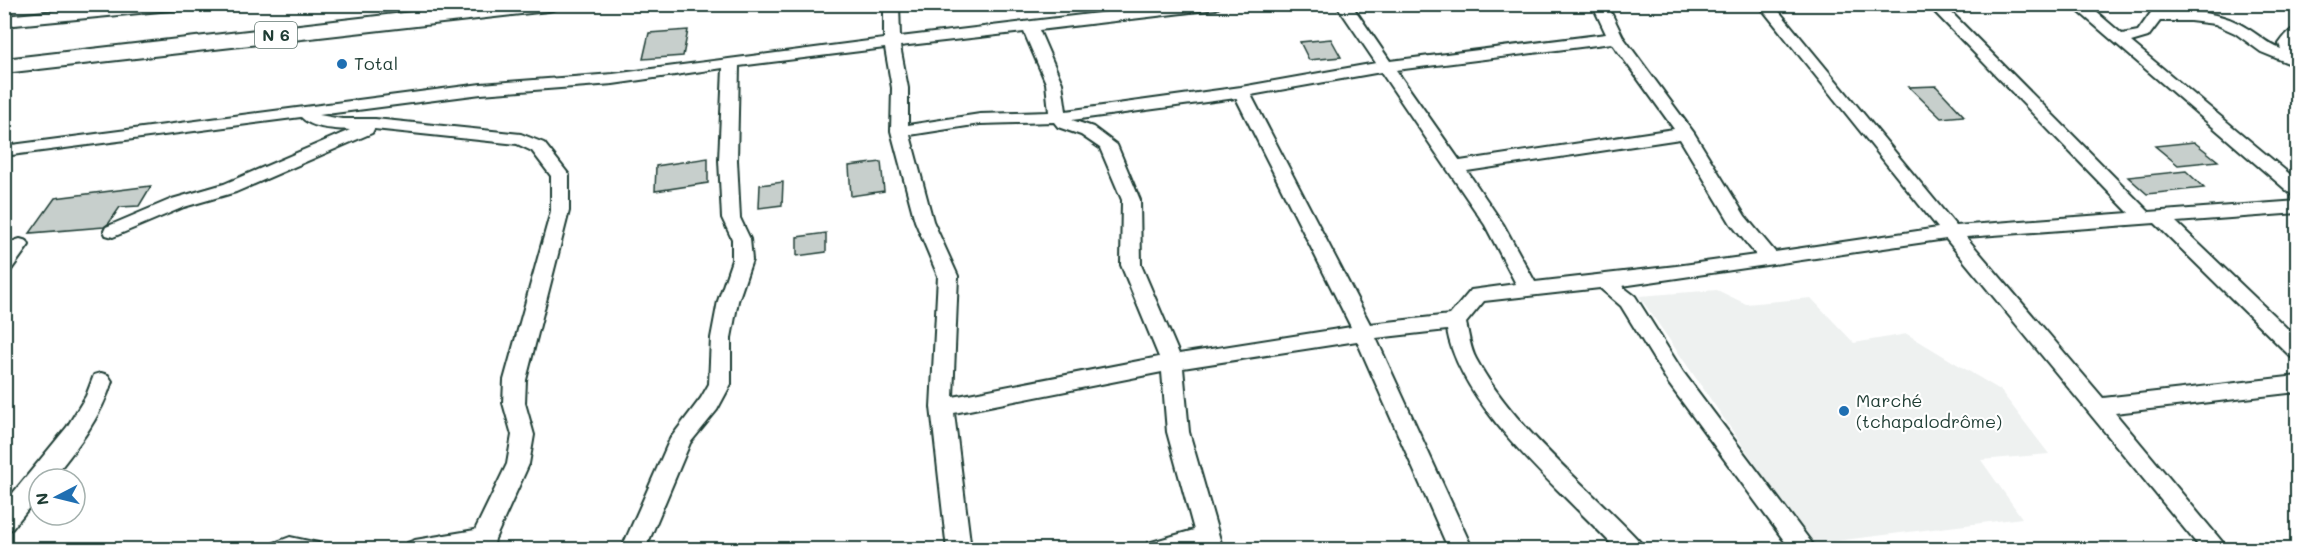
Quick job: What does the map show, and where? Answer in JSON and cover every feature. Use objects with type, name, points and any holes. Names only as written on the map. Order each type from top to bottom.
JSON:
[{"type":"main road","name":"N 6","points":[[4,53],[447,4]]},
{"type":"main road","name":"N 6","points":[[4,66],[548,4]]},
{"type":"street","points":[[4,21],[181,4]]},
{"type":"street","points":[[891,4],[892,44],[900,88],[900,131],[924,221],[948,276],[942,407],[959,549]]},
{"type":"street","points":[[4,151],[481,89],[613,79],[731,62],[1216,4]]},
{"type":"street","points":[[1343,4],[1494,224],[1529,289]]},
{"type":"street","points":[[1599,4],[1616,38],[1684,133],[1738,220],[1770,259]]},
{"type":"street","points":[[1765,4],[1951,232],[2217,549]]},
{"type":"street","points":[[1934,4],[2153,218],[2298,351]]},
{"type":"street","points":[[2077,4],[2295,186]]},
{"type":"street","points":[[2119,40],[2143,34],[2161,11],[2220,20],[2270,50],[2295,59]]},
{"type":"street","points":[[1030,27],[1054,83],[1058,117],[1064,123],[1087,131],[1108,145],[1131,200],[1131,265],[1153,322],[1172,362],[1178,432],[1209,543],[1156,549]]},
{"type":"street","points":[[2295,59],[2287,44],[2298,32]]},
{"type":"street","points":[[900,131],[980,119],[1058,117],[1241,92],[1386,66],[1616,38]]},
{"type":"street","points":[[633,549],[681,440],[709,404],[720,384],[721,338],[728,301],[742,260],[741,239],[731,218],[728,160],[731,62]]},
{"type":"street","points":[[1241,92],[1363,331],[1461,549]]},
{"type":"street","points":[[307,113],[309,118],[322,122],[352,125],[375,124],[521,139],[538,147],[560,175],[560,211],[514,380],[514,403],[523,435],[518,464],[482,544],[415,549]]},
{"type":"street","points":[[113,231],[178,204],[230,188],[375,124]]},
{"type":"street","points":[[1455,166],[1684,133]]},
{"type":"street","points":[[942,407],[1172,362],[1363,331],[1456,322],[1478,295],[1770,259],[1951,232],[2298,207]]},
{"type":"street","points":[[4,265],[20,245]]},
{"type":"street","points":[[1604,281],[1628,301],[1676,378],[1805,549]]},
{"type":"street","points":[[1456,322],[1465,360],[1518,433],[1595,508],[1633,549]]},
{"type":"street","points":[[4,522],[71,436],[99,393],[101,381]]},
{"type":"street","points":[[2097,407],[2298,384]]},
{"type":"street","points":[[282,549],[290,547],[310,549]]},
{"type":"shaded area","points":[[1717,290],[1746,304],[1811,298],[1854,343],[1907,334],[2000,390],[2049,454],[1981,460],[2022,518],[1811,544],[1639,296]]},
{"type":"building","points":[[688,30],[683,56],[643,59],[649,33]]},
{"type":"building","points":[[1331,39],[1341,57],[1309,60],[1300,42]]},
{"type":"building","points":[[1936,86],[1964,116],[1941,118],[1909,87]]},
{"type":"building","points":[[2194,142],[2218,161],[2178,165],[2155,146]]},
{"type":"building","points":[[708,158],[708,183],[655,191],[656,166]]},
{"type":"building","points":[[881,162],[884,191],[851,196],[849,166]]},
{"type":"building","points":[[2186,171],[2204,188],[2147,194],[2128,177]]},
{"type":"building","points":[[783,182],[782,205],[759,208],[760,185]]},
{"type":"building","points":[[151,186],[139,206],[120,207],[104,227],[30,233],[55,198]]},
{"type":"building","points":[[826,233],[826,252],[797,256],[797,237]]},
{"type":"place","name":"Total","points":[[342,64]]},
{"type":"place","name":"Marché (tchapalodrôme)","points":[[1844,411]]}]
